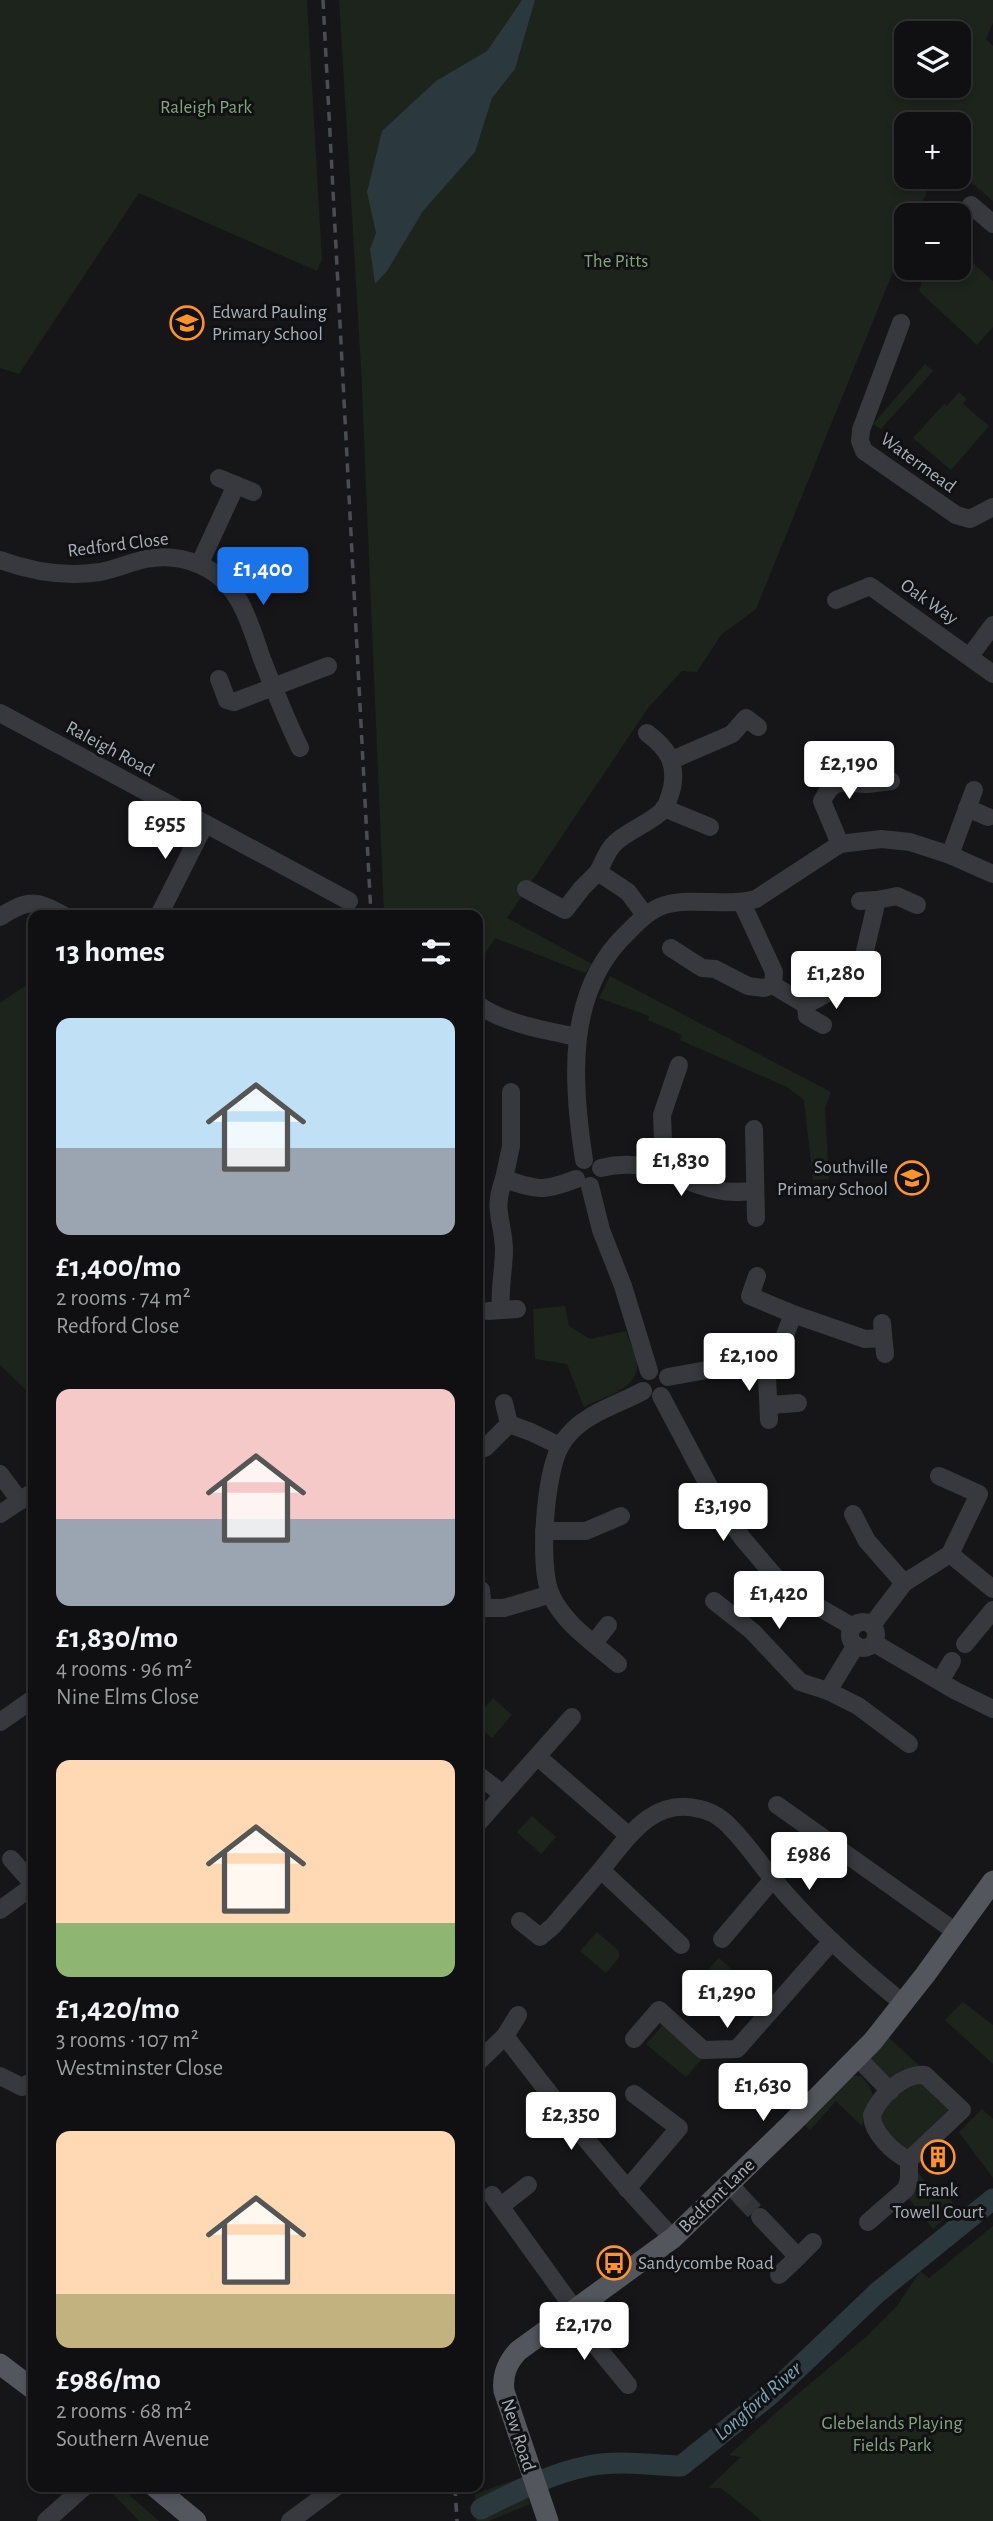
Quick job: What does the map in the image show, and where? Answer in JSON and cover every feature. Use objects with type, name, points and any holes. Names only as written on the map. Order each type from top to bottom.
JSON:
[{"type":"main road","name":"Bedfont Lane","points":[[518,2351],[736,2191],[904,2004],[993,1881]]},
{"type":"main road","name":"New Road","points":[[518,2351],[505,2370],[503,2385],[544,2512]]},
{"type":"main road","points":[[0,2364],[28,2385]]},
{"type":"main road","points":[[161,2492],[196,2521]]},
{"type":"street","points":[[971,205],[993,224]]},
{"type":"street","name":"Watermead","points":[[901,323],[861,430],[860,441],[864,451],[956,516],[970,519],[993,507]]},
{"type":"street","points":[[219,478],[253,492]]},
{"type":"street","points":[[200,563],[236,485]]},
{"type":"street","name":"Redford Close","points":[[0,560],[23,568],[71,574],[102,572],[162,557],[200,563],[224,581],[238,598],[300,748]]},
{"type":"street","name":"Oak Way","points":[[836,600],[870,586],[993,674]]},
{"type":"street","points":[[970,656],[993,625]]},
{"type":"street","points":[[219,679],[227,700],[234,702],[328,666]]},
{"type":"street","name":"Raleigh Road","points":[[0,713],[349,901]]},
{"type":"street","points":[[672,760],[732,733],[748,717]]},
{"type":"street","points":[[526,889],[570,913],[582,888],[598,872],[613,845],[664,808],[673,781],[672,760],[661,744],[647,733]]},
{"type":"street","points":[[840,844],[822,801],[828,787],[842,781],[867,784],[891,781]]},
{"type":"street","points":[[950,855],[974,790]]},
{"type":"street","points":[[664,808],[711,826]]},
{"type":"street","points":[[967,808],[988,817]]},
{"type":"street","points":[[162,910],[205,824]]},
{"type":"street","points":[[584,1160],[575,1074],[580,1017],[607,956],[645,915],[669,904],[743,903],[756,899],[840,844],[881,839],[909,842],[950,855],[993,874]]},
{"type":"street","points":[[598,872],[628,892],[645,915]]},
{"type":"street","points":[[806,1005],[842,985],[861,968],[868,901],[897,896],[918,905]]},
{"type":"street","points":[[0,917],[13,908],[36,902],[53,910]]},
{"type":"street","points":[[743,903],[768,955],[774,972],[773,985]]},
{"type":"street","points":[[671,948],[702,968],[715,969],[748,986],[764,988],[773,985],[806,1005]]},
{"type":"street","points":[[806,1005],[807,1016],[823,1025]]},
{"type":"street","points":[[483,1009],[522,1025],[577,1037]]},
{"type":"street","points":[[658,1169],[663,1141],[662,1115],[679,1065]]},
{"type":"street","points":[[502,1310],[500,1278],[504,1246],[497,1210],[498,1195],[511,1146],[504,1113],[511,1093]]},
{"type":"street","points":[[754,1129],[756,1218]]},
{"type":"street","points":[[504,1179],[535,1189],[551,1188],[583,1183],[600,1181],[601,1168],[594,1160],[584,1160],[576,1168],[583,1183],[593,1203],[623,1286],[649,1371]]},
{"type":"street","points":[[601,1168],[629,1163],[658,1169],[715,1190],[733,1193],[755,1191]]},
{"type":"street","points":[[757,1276],[747,1295],[865,1339],[883,1339]]},
{"type":"street","points":[[793,1314],[784,1338],[762,1360],[668,1377],[658,1370],[649,1371],[641,1382],[652,1394],[721,1509],[784,1587],[853,1627],[861,1622],[867,1638],[993,1709]]},
{"type":"street","points":[[762,1360],[767,1376],[770,1413],[798,1403]]},
{"type":"street","points":[[618,1664],[568,1620],[551,1594],[545,1563],[544,1531],[554,1463],[560,1446],[584,1421],[667,1390],[668,1377]]},
{"type":"street","points":[[504,1403],[509,1424]]},
{"type":"street","points":[[509,1424],[560,1446]]},
{"type":"street","points":[[485,1448],[509,1424]]},
{"type":"street","points":[[0,1474],[27,1496],[0,1514]]},
{"type":"street","points":[[828,1691],[904,1583],[950,1553],[986,1496],[939,1476]]},
{"type":"street","points":[[853,1514],[867,1541],[904,1583]]},
{"type":"street","points":[[544,1531],[586,1531],[616,1526]]},
{"type":"street","points":[[950,1553],[993,1589]]},
{"type":"street","points":[[483,1603],[504,1608],[551,1594]]},
{"type":"street","points":[[714,1601],[752,1631],[800,1682],[828,1691],[858,1706],[909,1744]]},
{"type":"street","points":[[965,1644],[993,1610]]},
{"type":"street","points":[[594,1643],[608,1625]]},
{"type":"street","points":[[940,1681],[952,1661]]},
{"type":"street","points":[[0,1722],[28,1702]]},
{"type":"street","points":[[483,1817],[572,1717]]},
{"type":"street","points":[[538,1757],[628,1835]]},
{"type":"street","points":[[483,1779],[503,1794]]},
{"type":"street","points":[[520,1921],[540,1937],[553,1926],[628,1835],[654,1814],[686,1805],[711,1812],[725,1821],[795,1905],[904,2004]]},
{"type":"street","points":[[777,1805],[956,1932]]},
{"type":"street","points":[[11,1859],[28,1879]]},
{"type":"street","points":[[601,1870],[681,1945]]},
{"type":"street","points":[[722,1939],[773,1879]]},
{"type":"street","points":[[0,1910],[28,1889]]},
{"type":"street","points":[[634,2039],[659,2010],[703,2049],[737,2049],[832,1941]]},
{"type":"street","points":[[483,2057],[505,2036],[518,2015]]},
{"type":"street","points":[[505,2036],[627,2189],[673,2238]]},
{"type":"street","points":[[858,2058],[890,2091]]},
{"type":"street","points":[[867,2222],[905,2189],[909,2179],[909,2160],[962,2110],[925,2075],[906,2078],[890,2091],[874,2110],[872,2120],[883,2139],[909,2160]]},
{"type":"street","points":[[0,2076],[22,2087],[28,2084]]},
{"type":"street","points":[[627,2189],[680,2128],[634,2094]]},
{"type":"street","points":[[528,2185],[496,2201],[572,2312],[628,2385]]},
{"type":"street","points":[[760,2217],[798,2256]]},
{"type":"street","points":[[779,2275],[814,2242]]},
{"type":"street","points":[[46,2521],[79,2492]]},
{"type":"street","points":[[290,2521],[329,2492]]},
{"type":"green space","name":"Raleigh Park","points":[[0,0],[307,0],[322,259],[317,271],[139,193],[19,374],[0,368]]},
{"type":"green space","name":"The Pitts","points":[[339,0],[993,0],[993,23],[986,39],[993,46],[993,201],[971,182],[971,112],[894,112],[894,189],[928,189],[922,203],[894,203],[894,270],[756,609],[721,635],[697,672],[682,671],[648,708],[507,918],[592,964],[585,973],[495,938],[483,957],[483,910],[384,910],[361,367]]},
{"type":"green space","points":[[971,262],[993,281],[993,327],[977,345],[919,291],[922,280],[971,280]]},
{"type":"green space","points":[[925,364],[933,371],[881,429],[873,424]]},
{"type":"green space","points":[[959,392],[967,399],[963,404],[989,426],[951,470],[913,438],[944,404],[947,406]]},
{"type":"green space","points":[[610,976],[831,1092],[825,1108],[829,1179],[813,1180],[804,1100],[787,1087],[680,1040],[682,1035],[648,1020],[649,1016],[599,998]]},
{"type":"green space","points":[[28,984],[28,1391],[0,1365],[0,1003]]},
{"type":"green space","points":[[565,1306],[569,1326],[590,1339],[626,1331],[637,1363],[636,1372],[626,1386],[584,1407],[567,1364],[535,1359],[533,1309]]},
{"type":"green space","points":[[493,1698],[512,1715],[492,1738],[483,1730],[483,1709]]},
{"type":"green space","points":[[532,1816],[556,1837],[541,1854],[517,1832]]},
{"type":"green space","points":[[597,1932],[619,1951],[619,1958],[606,1973],[580,1951]]},
{"type":"green space","points":[[719,1958],[737,1974],[716,1998],[697,1982]]},
{"type":"green space","points":[[963,2002],[993,2025],[993,2064],[945,2020]]},
{"type":"green space","points":[[663,2025],[702,2059],[686,2077],[646,2044]]},
{"type":"green space","points":[[887,2036],[923,2069],[889,2081],[870,2065],[871,2054]]},
{"type":"green space","points":[[849,2076],[861,2076],[873,2095],[862,2126],[836,2101],[810,2130],[804,2124]]},
{"type":"green space","points":[[922,2081],[949,2110],[902,2154],[887,2139],[878,2112],[910,2084]]},
{"type":"green space","points":[[982,2109],[993,2119],[993,2178],[959,2132]]},
{"type":"green space","points":[[909,2162],[929,2186],[938,2187],[957,2207],[933,2229],[906,2195]]},
{"type":"green space","name":"Glebelands Playing Fields Park","points":[[993,2226],[993,2521],[762,2521],[721,2488],[708,2488],[741,2457],[729,2455],[867,2336],[897,2306],[920,2271],[929,2278]]},
{"type":"green space","points":[[517,2479],[525,2484],[530,2504],[489,2521],[476,2521],[475,2494]]},
{"type":"green space","points":[[111,2492],[126,2492],[159,2521],[139,2521]]},
{"type":"shaded area","points":[[522,0],[535,0],[515,69],[492,98],[475,152],[423,211],[387,271],[375,284],[370,249],[376,233],[367,192],[382,131],[436,81],[487,51]]},
{"type":"waterway","name":"Longford River","points":[[481,2509],[574,2469],[623,2463],[681,2466],[771,2394],[878,2292],[993,2199]]},
{"type":"tunnel","points":[[742,2198],[760,2217]]},
{"type":"railway","points":[[323,0],[371,910]]},
{"type":"railway","points":[[455,2492],[457,2521]]},
{"type":"place","name":"Edward Pauling Primary School","points":[[187,323]]},
{"type":"place","name":"Southville Primary School","points":[[912,1178]]},
{"type":"place","name":"Frank Towell Court","points":[[938,2157]]},
{"type":"place","name":"Sandycombe Road","points":[[614,2263]]}]
